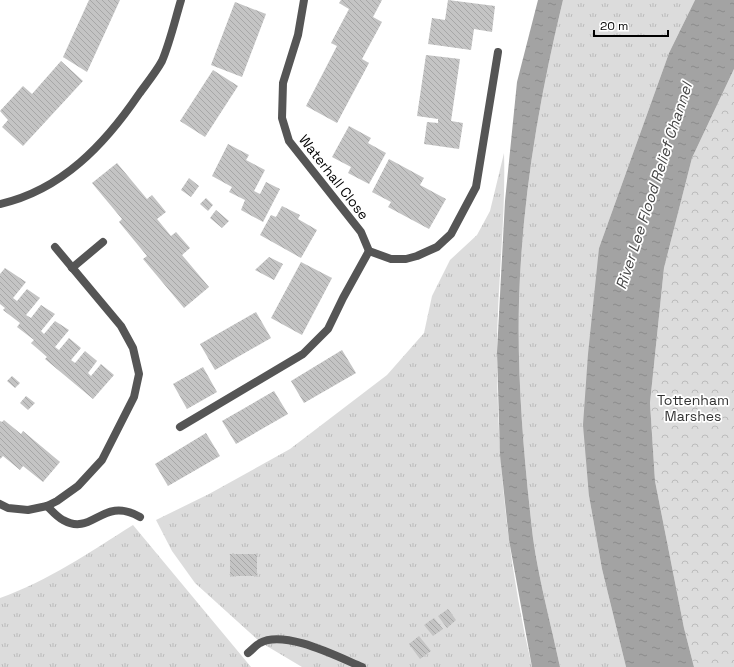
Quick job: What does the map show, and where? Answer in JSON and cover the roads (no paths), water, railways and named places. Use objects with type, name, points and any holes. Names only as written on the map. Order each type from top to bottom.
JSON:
[{"type":"street","points":[[0,204],[35,192],[62,177],[104,140],[161,62],[181,0]]},
{"type":"street","name":"Waterhall Close","points":[[304,0],[298,36],[283,83],[282,118],[289,141],[361,232],[369,251]]},
{"type":"street","points":[[180,427],[303,354],[328,329],[369,251],[391,259],[406,259],[437,247],[451,234],[476,187],[498,52]]},
{"type":"street","points":[[72,268],[103,242]]},
{"type":"street","points":[[0,504],[8,508],[28,510],[47,506],[57,501],[78,486],[102,460],[134,397],[139,374],[133,348],[121,326],[55,247]]},
{"type":"street","points":[[47,506],[62,520],[74,524],[84,524],[116,509],[132,512],[140,517]]},
{"type":"street","points":[[248,653],[260,642],[273,640],[303,642],[362,667]]},
{"type":"water","points":[[538,0],[563,0],[546,74],[528,187],[519,301],[519,360],[524,450],[533,538],[560,667],[532,667],[509,540],[500,455],[497,352],[505,201],[517,82]]},
{"type":"water","name":"River Lee Flood Relief Channel","points":[[695,0],[734,0],[734,69],[692,158],[664,268],[650,403],[655,481],[684,628],[694,667],[626,667],[602,569],[589,496],[583,425],[588,354],[599,248],[669,53]]},
{"type":"park label","name":"Tottenham Marshes","points":[[693,408]]}]
